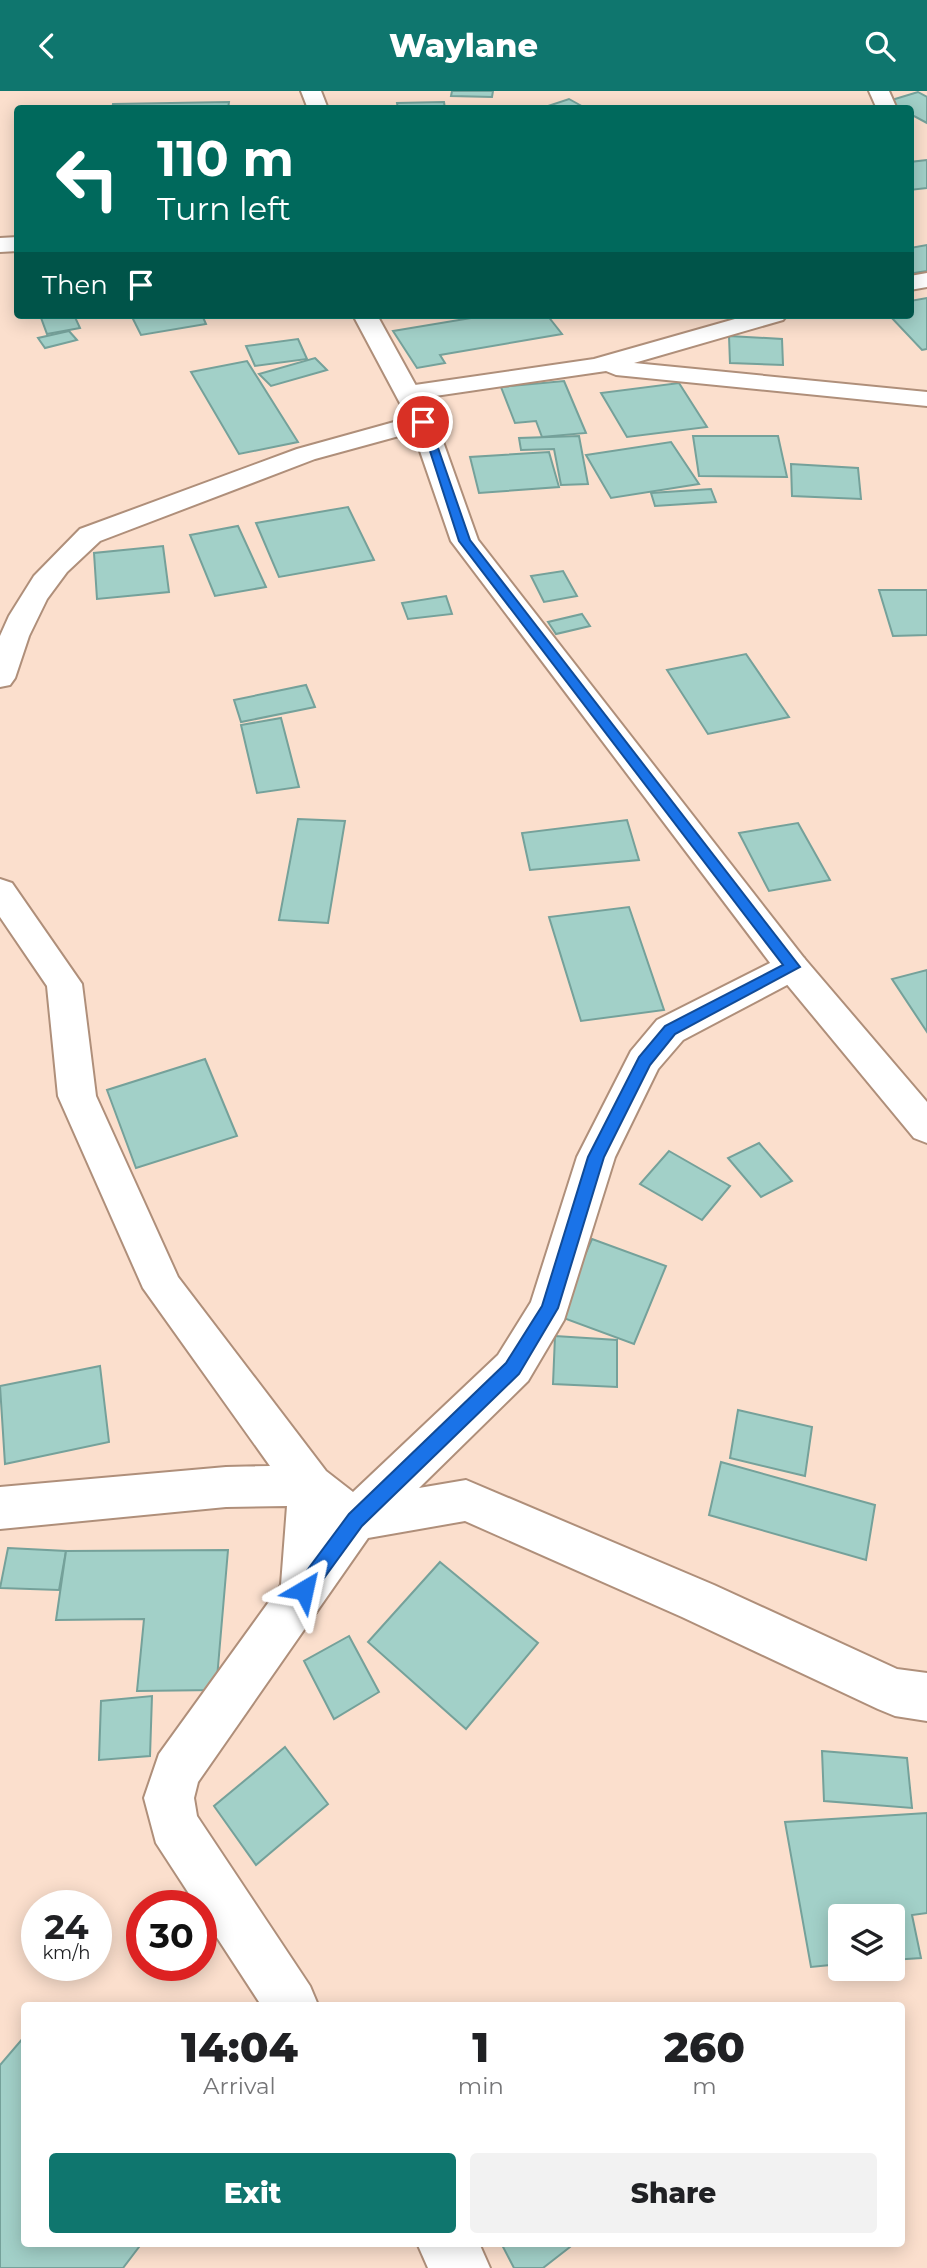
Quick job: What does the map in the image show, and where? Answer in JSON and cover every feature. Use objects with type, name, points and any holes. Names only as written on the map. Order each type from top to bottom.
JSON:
[{"type":"street","points":[[367,319],[423,422],[465,541],[792,967],[927,1128]]},
{"type":"street","points":[[408,393],[596,366],[761,319]]},
{"type":"street","points":[[596,366],[927,399]]},
{"type":"street","points":[[0,678],[15,629],[36,591],[67,553],[90,535],[306,454],[423,422]]},
{"type":"street","points":[[0,891],[64,984],[77,1096],[163,1288],[310,1485],[355,1520],[466,1500],[698,1601],[895,1692],[927,1697]]},
{"type":"street","points":[[289,2002],[174,1825],[169,1798],[176,1771],[355,1520],[513,1368],[550,1308],[596,1157],[644,1061],[670,1030],[792,967]]},
{"type":"street","points":[[0,1508],[226,1487],[310,1485]]},
{"type":"street","points":[[304,1590],[310,1485]]},
{"type":"building","points":[[452,91],[493,91],[492,97],[451,96]]},
{"type":"building","points":[[918,92],[927,97],[927,123],[914,116],[914,105],[891,105],[885,102]]},
{"type":"building","points":[[569,99],[580,105],[551,105]]},
{"type":"building","points":[[229,102],[229,105],[113,104]]},
{"type":"building","points":[[444,102],[444,105],[397,105]]},
{"type":"building","points":[[927,160],[927,188],[914,190],[914,162]]},
{"type":"building","points":[[927,245],[927,271],[914,273],[914,247]]},
{"type":"building","points":[[927,298],[927,349],[922,350],[893,319],[914,319],[914,300]]},
{"type":"building","points":[[41,319],[76,319],[80,328],[47,334]]},
{"type":"building","points":[[133,319],[204,319],[206,324],[141,335]]},
{"type":"building","points":[[465,319],[550,319],[562,334],[440,355],[445,363],[417,368],[393,331]]},
{"type":"building","points":[[69,331],[77,340],[45,348],[38,338]]},
{"type":"building","points":[[729,336],[782,339],[783,365],[730,363]]},
{"type":"building","points":[[298,339],[307,359],[255,366],[246,346]]},
{"type":"building","points":[[315,358],[327,370],[271,386],[259,374]]},
{"type":"building","points":[[247,361],[298,442],[239,454],[191,372]]},
{"type":"building","points":[[564,381],[586,433],[542,437],[536,421],[515,423],[501,387]]},
{"type":"building","points":[[679,383],[707,427],[627,437],[601,393]]},
{"type":"building","points":[[579,436],[588,484],[561,485],[554,449],[521,450],[519,438]]},
{"type":"building","points":[[693,436],[778,436],[787,477],[699,476]]},
{"type":"building","points":[[671,442],[699,484],[611,498],[586,455]]},
{"type":"building","points":[[549,452],[559,487],[479,493],[470,457]]},
{"type":"building","points":[[791,464],[858,468],[861,499],[792,496]]},
{"type":"building","points":[[711,489],[716,502],[655,506],[651,493]]},
{"type":"building","points":[[348,507],[374,560],[279,577],[256,523]]},
{"type":"building","points":[[238,526],[266,587],[215,596],[190,535]]},
{"type":"building","points":[[163,546],[169,592],[97,599],[94,553]]},
{"type":"building","points":[[563,571],[577,596],[544,602],[531,576]]},
{"type":"building","points":[[879,590],[927,590],[927,635],[893,636]]},
{"type":"building","points":[[446,596],[452,614],[408,619],[402,603]]},
{"type":"building","points":[[582,614],[590,626],[556,634],[548,622]]},
{"type":"building","points":[[746,654],[789,717],[708,734],[667,670]]},
{"type":"building","points":[[306,685],[315,707],[241,722],[234,700]]},
{"type":"building","points":[[281,718],[299,787],[257,793],[241,725]]},
{"type":"building","points":[[298,819],[345,821],[328,923],[279,920]]},
{"type":"building","points":[[627,820],[639,860],[530,870],[522,833]]},
{"type":"building","points":[[798,823],[830,880],[769,891],[739,833]]},
{"type":"building","points":[[629,907],[664,1010],[581,1021],[549,917]]},
{"type":"building","points":[[927,970],[927,1032],[892,979]]},
{"type":"building","points":[[205,1059],[237,1136],[136,1168],[107,1090]]},
{"type":"building","points":[[759,1143],[792,1181],[761,1197],[728,1158]]},
{"type":"building","points":[[669,1151],[730,1186],[702,1220],[640,1184]]},
{"type":"building","points":[[592,1239],[666,1266],[634,1344],[558,1316]]},
{"type":"building","points":[[555,1336],[617,1340],[617,1387],[553,1384]]},
{"type":"building","points":[[100,1366],[109,1442],[5,1464],[0,1386]]},
{"type":"building","points":[[738,1410],[812,1427],[805,1476],[730,1458]]},
{"type":"building","points":[[721,1462],[875,1505],[866,1560],[709,1515]]},
{"type":"building","points":[[8,1548],[66,1551],[59,1590],[0,1588]]},
{"type":"building","points":[[228,1550],[216,1690],[137,1691],[144,1619],[56,1620],[66,1551]]},
{"type":"building","points":[[440,1562],[538,1643],[466,1729],[368,1642]]},
{"type":"building","points":[[349,1636],[379,1692],[334,1719],[304,1661]]},
{"type":"building","points":[[152,1696],[150,1756],[99,1760],[101,1701]]},
{"type":"building","points":[[285,1747],[328,1804],[256,1865],[214,1806]]},
{"type":"building","points":[[822,1751],[907,1758],[912,1808],[824,1801]]},
{"type":"building","points":[[927,1813],[927,1913],[912,1915],[921,1958],[905,1959],[905,1904],[828,1904],[828,1965],[811,1967],[785,1822]]},
{"type":"building","points":[[21,2040],[21,2247],[139,2247],[123,2268],[0,2268],[0,2065]]},
{"type":"building","points":[[503,2247],[570,2247],[543,2268],[514,2268]]},
{"type":"route","points":[[304,1590],[355,1520],[513,1368],[550,1308],[596,1157],[644,1061],[670,1030],[792,967],[465,541],[423,422]]}]
